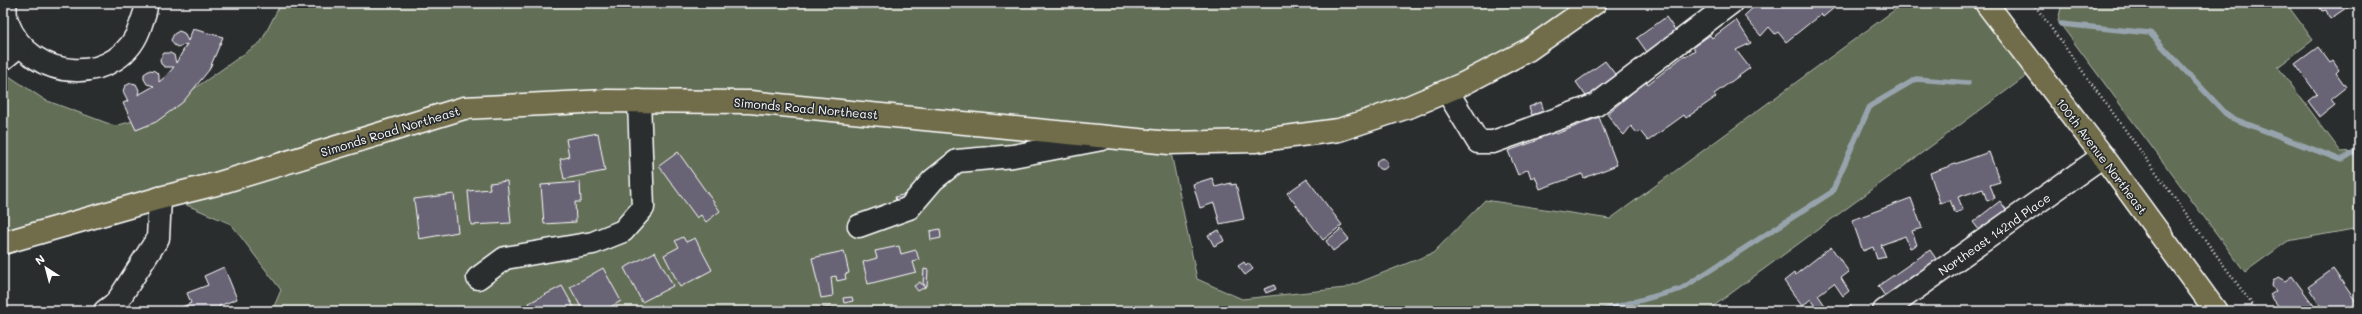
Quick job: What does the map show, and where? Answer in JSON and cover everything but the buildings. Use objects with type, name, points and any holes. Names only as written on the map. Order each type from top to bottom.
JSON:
[{"type":"main road","name":"Simonds Road Northeast","points":[[3,243],[160,198],[223,182],[464,108],[639,101],[750,102],[1169,143],[1255,141],[1339,130],[1447,91],[1528,50],[1595,3]]},
{"type":"main road","name":"100th Avenue Northeast","points":[[1986,3],[2103,156],[2216,311]]},
{"type":"street","points":[[5,3],[7,21],[20,45],[41,63],[68,71],[96,68],[120,55],[138,34],[146,3]]},
{"type":"street","points":[[1447,91],[1478,142],[1493,142],[1596,104],[1731,3]]},
{"type":"street","points":[[3,59],[20,45]]},
{"type":"street","points":[[478,278],[505,258],[594,243],[623,231],[638,216],[643,208],[639,101]]},
{"type":"street","points":[[859,226],[909,208],[933,180],[957,161],[1013,156],[1109,137]]},
{"type":"street","name":"Northeast 142nd Place","points":[[1884,311],[2103,156]]},
{"type":"street","points":[[105,311],[117,302],[158,238],[160,198]]},
{"type":"path","points":[[2033,3],[2257,311]]},
{"type":"green space","points":[[281,3],[1588,3],[1528,50],[1339,130],[1169,143],[1197,279],[1242,299],[1345,288],[1433,253],[1485,200],[1610,219],[1904,3],[1986,3],[2036,69],[1707,311],[272,311],[281,290],[231,224],[168,197],[3,245],[3,72],[45,100],[115,126],[158,114],[261,42]]},
{"type":"green space","points":[[2062,3],[2286,3],[2313,40],[2278,67],[2341,152],[2359,151],[2359,228],[2288,241],[2245,272],[2058,21]]},
{"type":"waterway","points":[[2061,24],[2150,33],[2229,117],[2341,160],[2359,149]]},
{"type":"waterway","points":[[1601,311],[1681,289],[1832,192],[1870,106],[1916,79],[1968,83]]}]
